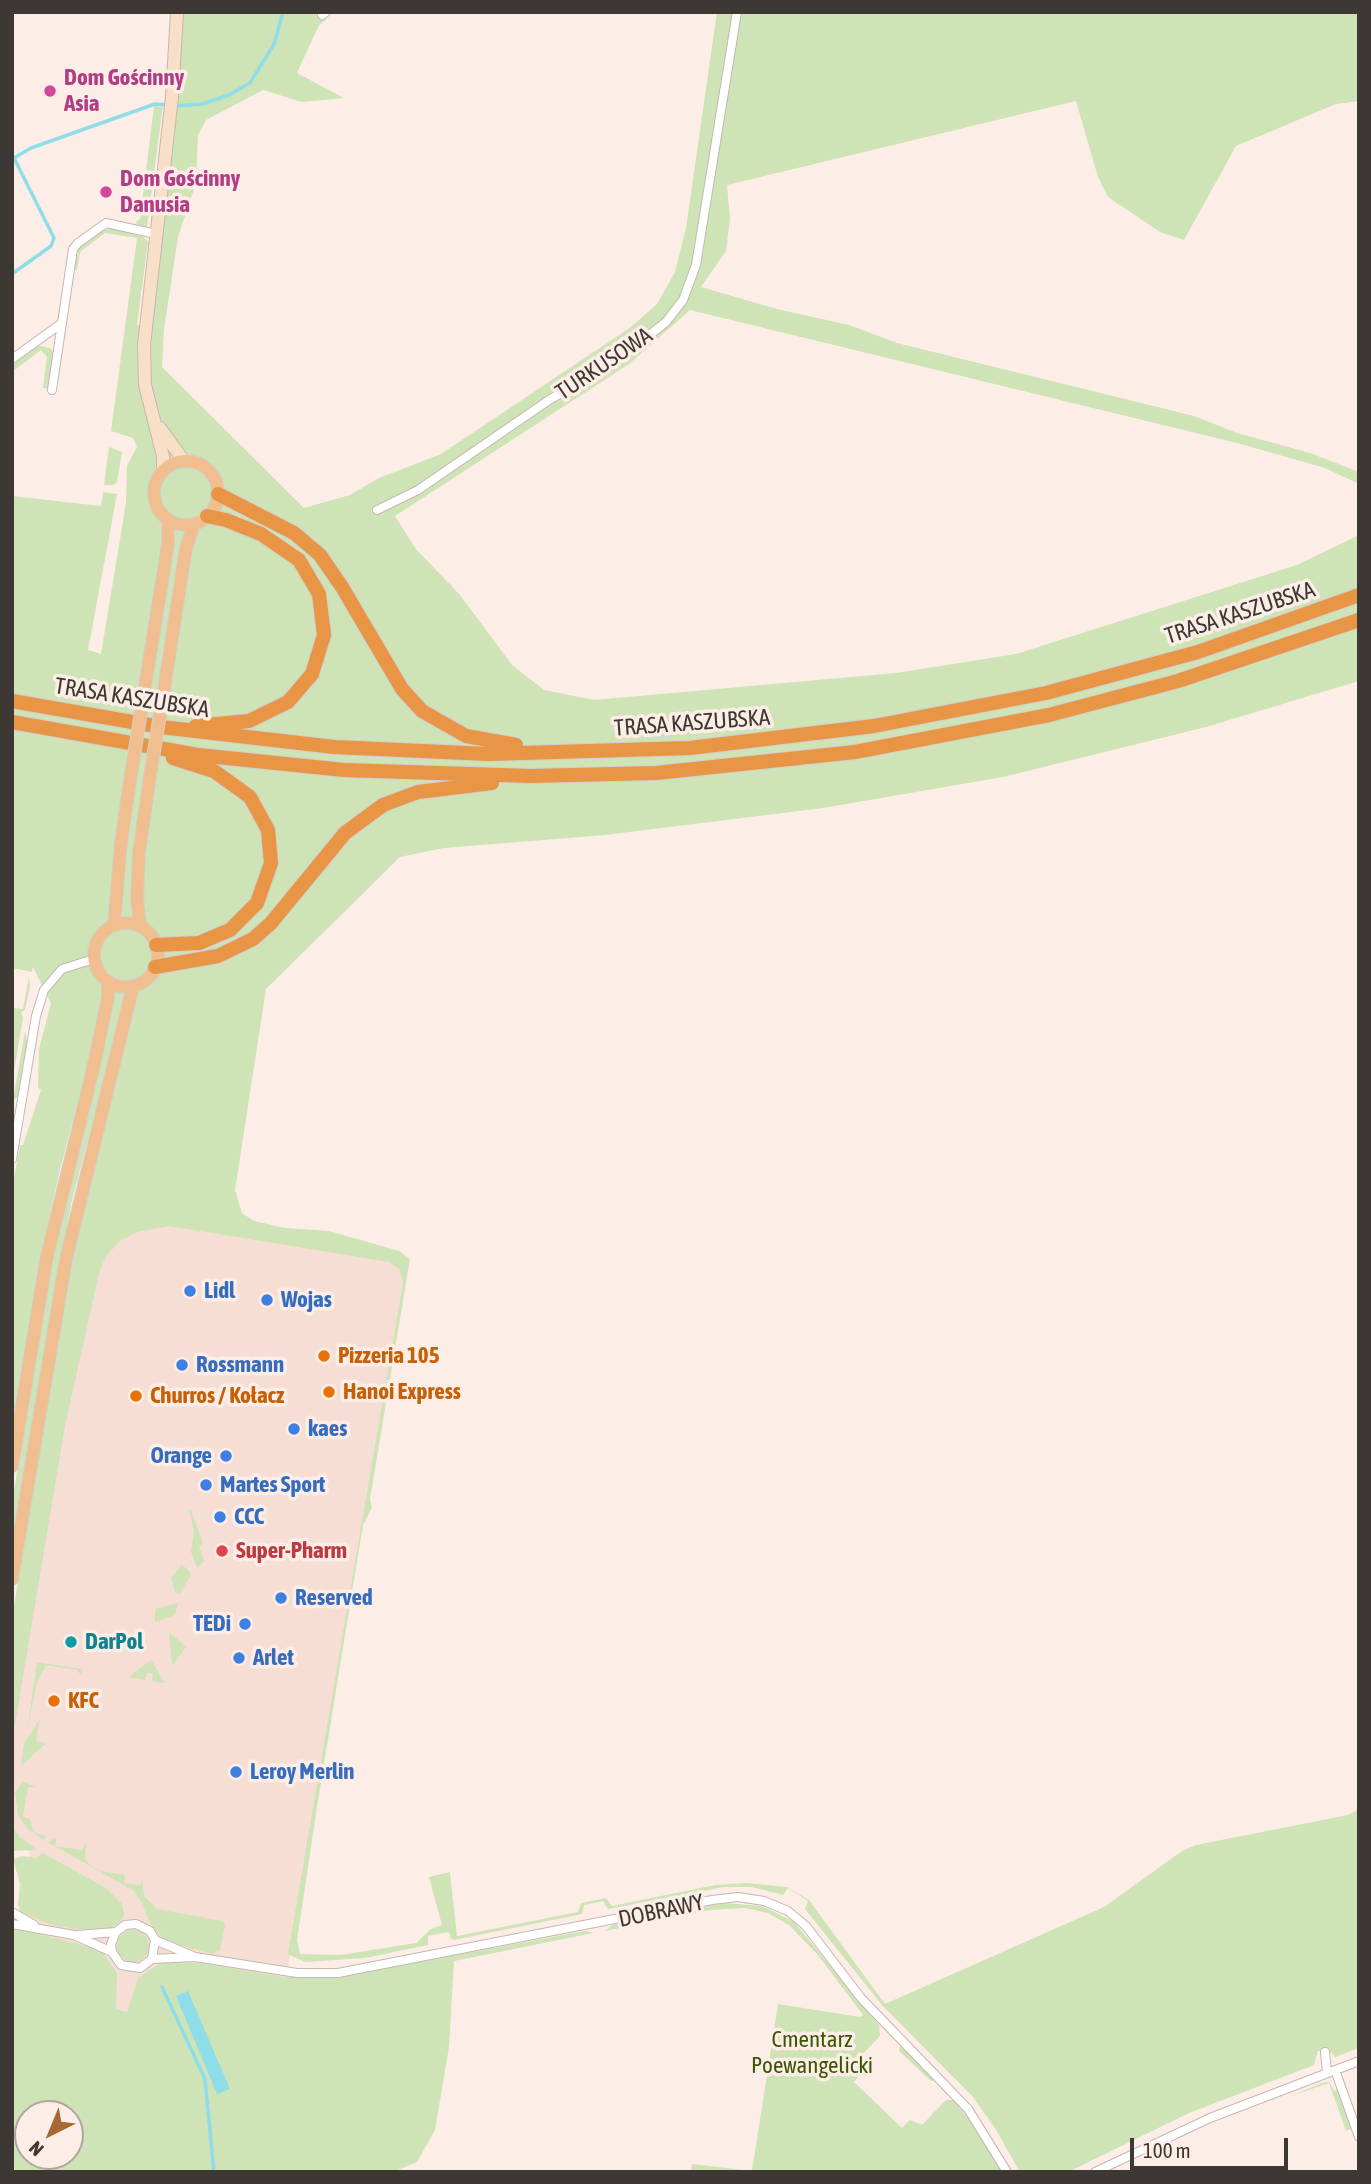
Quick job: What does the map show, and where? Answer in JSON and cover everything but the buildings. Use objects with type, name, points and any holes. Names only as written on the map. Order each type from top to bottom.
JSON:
[{"type":"highway","points":[[218,494],[294,533],[320,555],[337,578],[402,688],[429,717],[476,740],[573,753]]},
{"type":"highway","points":[[161,727],[227,724],[268,715],[302,689],[315,668],[322,648],[324,618],[319,594],[299,560],[261,534],[226,520],[207,516]]},
{"type":"highway","name":"TRASA KASZUBSKA","points":[[12,701],[161,727],[376,750],[573,753],[767,740],[874,726],[985,706],[1172,659],[1293,621],[1359,595]]},
{"type":"highway","name":"TRASA KASZUBSKA","points":[[12,722],[133,745],[344,771],[531,776],[723,767],[936,739],[1112,700],[1254,658],[1359,620]]},
{"type":"highway","points":[[133,745],[214,771],[237,786],[262,816],[271,847],[271,863],[264,891],[237,925],[206,941],[156,945]]},
{"type":"highway","points":[[155,967],[218,957],[253,939],[278,914],[337,841],[359,821],[383,805],[440,787],[531,776]]},
{"type":"main road","points":[[163,470],[143,362],[170,107],[177,12]]},
{"type":"main road","points":[[152,413],[174,451],[184,461],[207,468],[214,478],[218,494],[215,506],[207,516],[194,524],[182,524],[168,519],[158,508],[154,497],[155,482],[163,470],[184,461]]},
{"type":"main road","points":[[114,925],[121,842],[168,544],[168,519]]},
{"type":"main road","points":[[140,926],[137,907],[139,853],[186,548],[194,524]]},
{"type":"main road","points":[[127,923],[140,926],[151,935],[156,945],[155,967],[147,979],[133,986],[119,986],[108,981],[97,970],[94,959],[98,939],[114,925],[127,923]]},
{"type":"main road","points":[[12,1466],[47,1256],[93,1069],[108,997],[108,981]]},
{"type":"main road","points":[[12,1579],[66,1259],[133,986]]},
{"type":"street","name":"TURKUSOWA","points":[[377,510],[418,490],[550,400],[623,356],[666,322],[683,300],[696,265],[737,12]]},
{"type":"street","points":[[52,390],[73,249],[106,223],[156,234]]},
{"type":"street","points":[[12,359],[62,323]]},
{"type":"street","points":[[12,1159],[17,1104],[44,990],[62,969],[94,959]]},
{"type":"street","name":"DOBRAWY","points":[[36,1926],[74,1935],[112,1952],[117,1962],[128,1968],[140,1968],[152,1959],[195,1957],[297,1973],[338,1973],[712,1900],[738,1897],[764,1901],[788,1911],[806,1926],[861,1998],[968,2109],[1007,2172]]},
{"type":"street","points":[[12,1912],[36,1926]]},
{"type":"street","points":[[12,1924],[36,1926]]},
{"type":"street","name":"DOBRAWY","points":[[74,1935],[116,1932],[125,1925],[136,1924],[150,1931],[155,1940],[195,1957]]},
{"type":"street","points":[[112,1952],[111,1944],[116,1932]]},
{"type":"street","points":[[152,1959],[155,1940]]},
{"type":"street","points":[[1325,2052],[1359,2137]]},
{"type":"street","points":[[1095,2172],[1210,2118],[1359,2061]]},
{"type":"shaded area","points":[[94,1207],[407,1260],[285,1986],[133,1992],[128,2012],[116,2009],[12,1933],[20,1911],[30,1852],[12,1835],[12,1714]]},
{"type":"green space","points":[[182,12],[321,12],[326,20],[319,25],[297,73],[344,98],[302,102],[263,90],[206,120],[198,135],[196,183],[178,237],[164,329],[162,367],[304,508],[350,495],[379,478],[441,454],[631,327],[657,304],[675,272],[686,228],[717,12],[1359,12],[1359,101],[1336,104],[1236,146],[1184,240],[1160,232],[1108,197],[1098,177],[1076,101],[727,185],[730,219],[726,251],[701,287],[777,309],[849,325],[897,343],[1194,416],[1237,433],[1310,453],[1359,472],[1359,484],[1325,468],[1237,443],[690,310],[629,364],[395,516],[416,549],[460,595],[512,665],[544,690],[594,700],[896,673],[1016,654],[1297,565],[1359,535],[1359,681],[1206,727],[1003,777],[823,808],[605,835],[444,848],[400,857],[266,989],[235,1190],[242,1213],[254,1221],[285,1228],[329,1231],[399,1251],[410,1259],[370,1499],[372,1508],[363,1525],[317,1807],[297,1940],[300,1954],[341,1955],[416,1943],[431,1929],[442,1925],[429,1877],[450,1872],[457,1936],[578,1912],[581,1903],[606,1898],[612,1906],[715,1885],[747,1883],[787,1887],[809,1900],[885,2004],[1104,1907],[1182,1851],[1196,1845],[1348,1815],[1359,1809],[1359,2048],[1335,2057],[1332,2053],[1318,2051],[1314,2065],[1189,2113],[1068,2172],[1020,2172],[995,2128],[972,2096],[882,2005],[805,1909],[808,1901],[788,1888],[783,1895],[752,1887],[723,1887],[608,1909],[603,1901],[584,1905],[582,1914],[454,1940],[449,1932],[442,1933],[428,1936],[428,1945],[365,1958],[305,1962],[288,1954],[403,1282],[399,1269],[389,1262],[169,1226],[137,1232],[120,1241],[107,1255],[100,1269],[65,1426],[12,1742],[12,1618],[72,1261],[118,1074],[106,1071],[71,1204],[12,1539],[12,1503],[53,1258],[99,1070],[87,1068],[61,1165],[41,1255],[12,1425],[12,1189],[20,1145],[23,1145],[41,1090],[38,1088],[39,1049],[51,1003],[33,967],[32,972],[12,968],[12,496],[101,506],[103,492],[117,494],[88,650],[101,654],[126,503],[127,466],[137,447],[133,438],[111,431],[137,238],[105,233],[80,252],[77,270],[74,269],[79,248],[98,231],[114,228],[144,237],[148,242],[137,325],[151,327],[177,108],[180,106],[177,105]]},
{"type":"green space","points":[[154,106],[163,107],[147,227],[138,226],[136,222],[140,219]]},
{"type":"green space","points":[[36,345],[50,348],[55,354],[50,388],[43,388],[47,357],[41,350],[12,372],[12,363]]},
{"type":"green space","points":[[109,447],[122,452],[117,482],[104,485]]},
{"type":"green space","points":[[29,977],[30,986],[25,1010],[21,1012],[23,1018],[12,1083],[12,1008],[23,1009]]},
{"type":"green space","points":[[25,1031],[27,1042],[18,1097],[13,1100]]},
{"type":"green space","points":[[189,1510],[203,1544],[199,1546],[204,1561],[197,1568],[191,1552],[194,1530]]},
{"type":"green space","points":[[182,1564],[191,1574],[180,1594],[175,1592],[171,1578]]},
{"type":"green space","points":[[178,1603],[175,1615],[155,1622],[155,1609]]},
{"type":"green space","points":[[169,1632],[186,1647],[174,1664],[172,1664]]},
{"type":"green space","points":[[151,1660],[165,1683],[152,1681],[153,1673],[147,1673],[145,1680],[129,1677]]},
{"type":"green space","points":[[37,1662],[82,1669],[81,1675],[77,1670],[46,1665],[37,1682],[27,1732]]},
{"type":"green space","points":[[40,1719],[36,1741],[46,1743],[21,1766],[24,1743]]},
{"type":"green space","points":[[23,1782],[36,1787],[28,1787],[23,1817],[30,1819],[33,1832],[46,1836],[44,1840],[29,1830],[18,1815],[15,1792]]},
{"type":"green space","points":[[12,1827],[20,1837],[37,1850],[12,1851]]},
{"type":"green space","points":[[56,1838],[55,1846],[82,1850],[86,1843],[85,1858],[89,1864],[100,1871],[125,1875],[124,1883],[140,1885],[142,1878],[144,1896],[157,1909],[223,1921],[225,1926],[220,1950],[212,1954],[165,1941],[150,1923],[133,1890],[49,1843]]},
{"type":"green space","points":[[43,1853],[106,1888],[122,1904],[124,1915],[120,1922],[108,1930],[75,1929],[49,1924],[21,1912],[18,1905],[20,1884],[13,1859],[22,1856],[37,1858]]},
{"type":"green space","name":"Cmentarz Poewangelicki","points":[[724,1903],[762,1906],[794,1922],[879,2025],[880,2036],[857,2060],[856,2068],[861,2073],[854,2082],[902,2128],[910,2120],[922,2125],[946,2100],[954,2100],[982,2137],[1001,2172],[691,2172],[692,2164],[752,2171],[778,2004],[860,2017],[863,2015],[817,1954],[789,1925],[768,1913],[745,1908],[709,1910],[605,1931],[613,1925]]},
{"type":"green space","points":[[16,1928],[101,1950],[117,1973],[116,2009],[127,2012],[138,1978],[162,1962],[200,1963],[284,1977],[338,1977],[585,1931],[593,1933],[454,1961],[449,2047],[435,2130],[417,2162],[393,2172],[12,2172],[12,1933]]},
{"type":"green space","points":[[133,1930],[144,1935],[149,1946],[144,1957],[133,1962],[122,1957],[117,1946],[122,1935]]},
{"type":"green space","points":[[900,2046],[936,2080],[931,2081],[899,2051]]},
{"type":"green space","points":[[1325,2082],[1330,2083],[1334,2091],[1337,2090],[1351,2129],[1346,2131],[1329,2083],[1285,2098]]},
{"type":"water","points":[[188,1991],[230,2089],[217,2094],[176,1996]]},
{"type":"waterway","points":[[175,106],[202,104],[229,95],[250,83],[274,44],[283,12]]},
{"type":"waterway","points":[[12,274],[51,246],[54,238],[14,158],[31,148],[155,104],[167,105]]},
{"type":"waterway","points":[[162,1987],[205,2079],[214,2172]]},
{"type":"place","name":"Dom Gościnny Asia","points":[[50,91]]},
{"type":"place","name":"Dom Gościnny Danusia","points":[[106,192]]},
{"type":"place","name":"Lidl","points":[[190,1291]]},
{"type":"place","name":"Wojas","points":[[267,1300]]},
{"type":"place","name":"Pizzeria 105","points":[[324,1356]]},
{"type":"place","name":"Rossmann","points":[[182,1365]]},
{"type":"place","name":"Hanoi Express","points":[[329,1392]]},
{"type":"place","name":"Churros / Kołacz","points":[[136,1396]]},
{"type":"place","name":"kaes","points":[[294,1429]]},
{"type":"place","name":"Orange","points":[[226,1456]]},
{"type":"place","name":"Martes Sport","points":[[206,1485]]},
{"type":"place","name":"CCC","points":[[220,1517]]},
{"type":"place","name":"Super-Pharm","points":[[222,1551]]},
{"type":"place","name":"Reserved","points":[[281,1598]]},
{"type":"place","name":"TEDi","points":[[245,1624]]},
{"type":"place","name":"DarPol","points":[[71,1642]]},
{"type":"place","name":"Arlet","points":[[239,1658]]},
{"type":"place","name":"KFC","points":[[54,1701]]},
{"type":"place","name":"Leroy Merlin","points":[[236,1772]]}]
